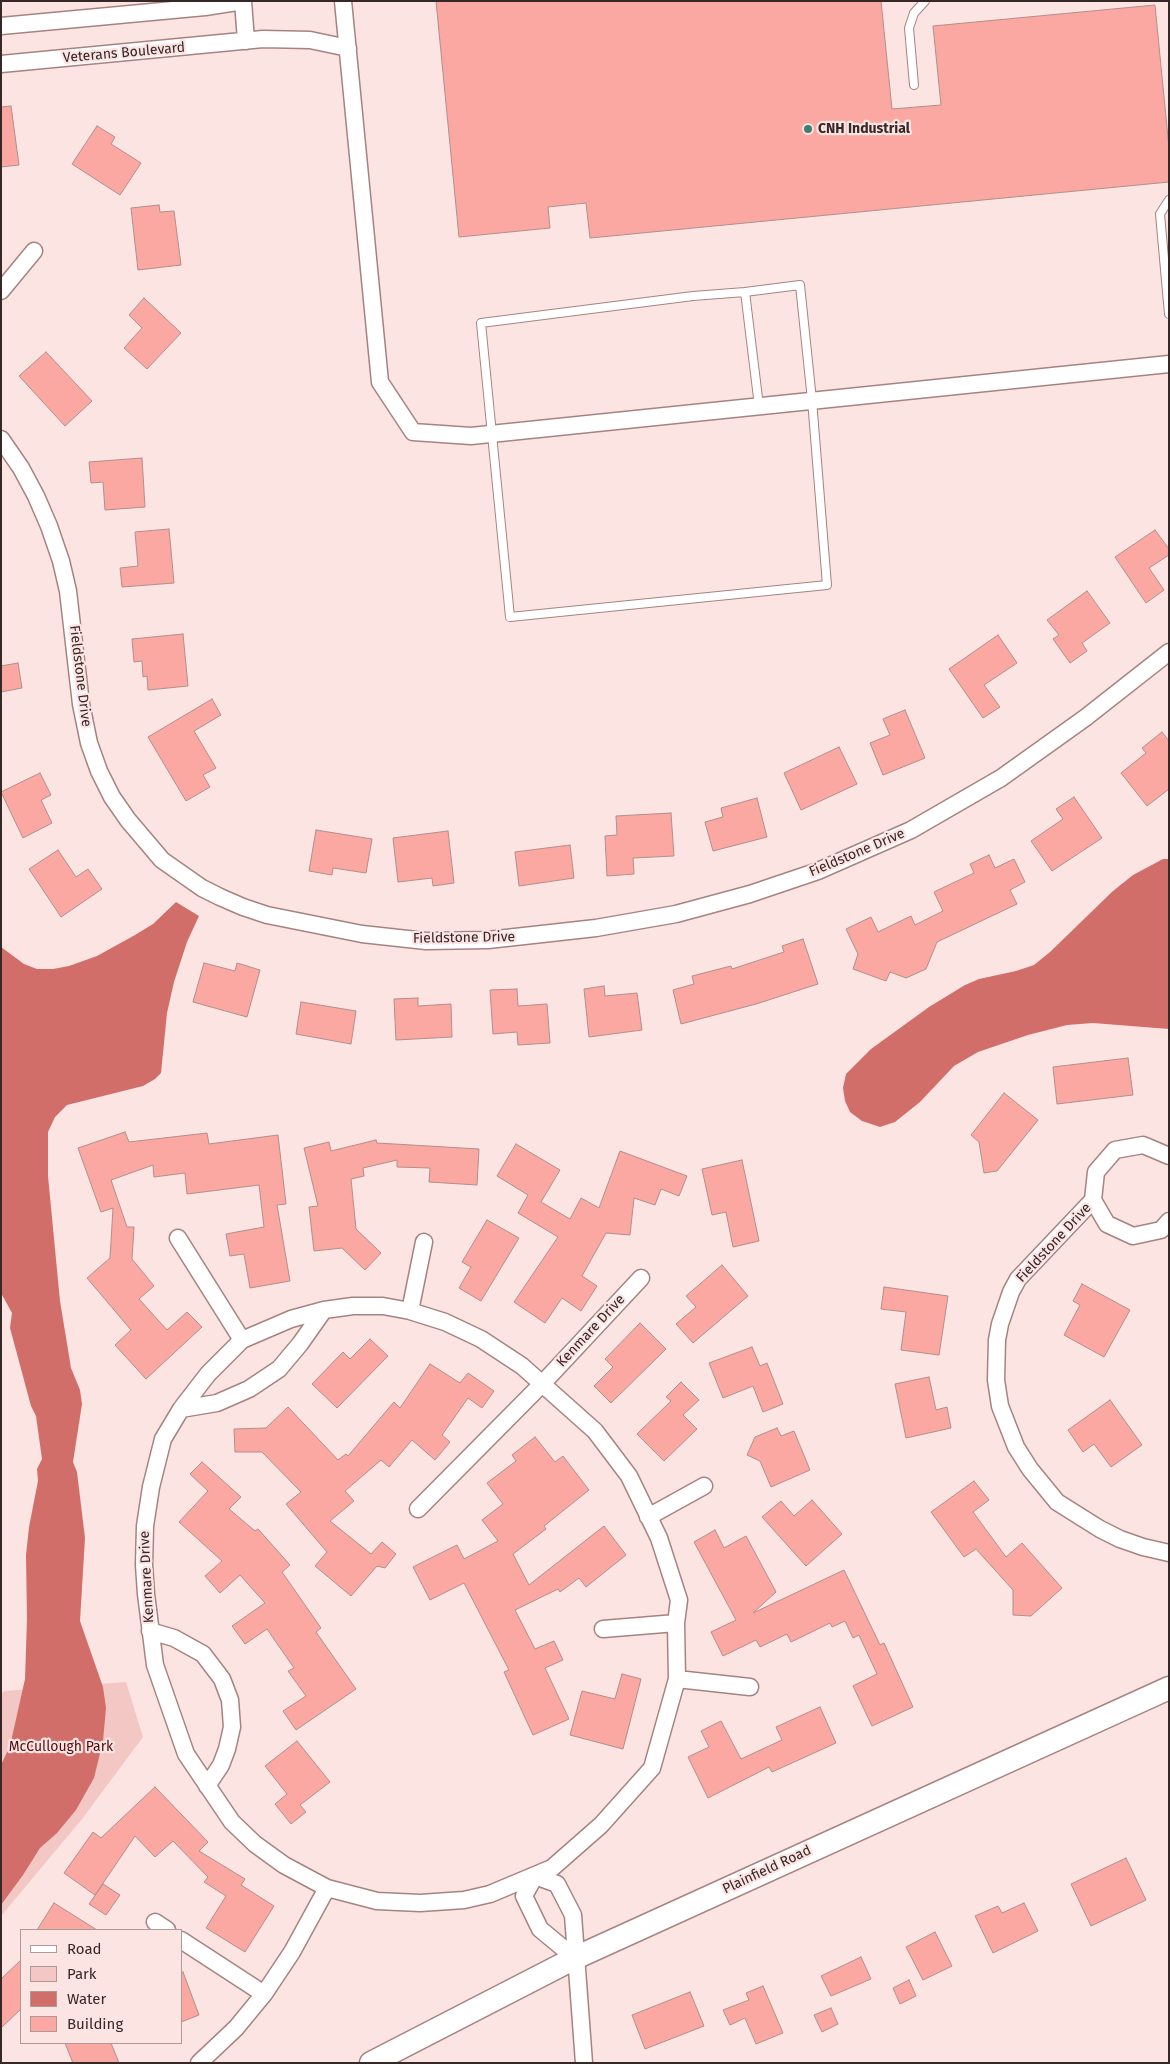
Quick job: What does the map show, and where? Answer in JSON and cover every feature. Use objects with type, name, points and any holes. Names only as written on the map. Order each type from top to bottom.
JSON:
[{"type":"main road","name":"Plainfield Road","points":[[371,2063],[575,1958],[1169,1688]]},
{"type":"street","points":[[1,26],[205,7],[243,1],[246,41]]},
{"type":"street","points":[[343,1],[380,382],[414,432],[471,436],[1169,364]]},
{"type":"street","name":"Veterans Boulevard","points":[[1,64],[283,38],[310,40],[348,48]]},
{"type":"street","points":[[1,291],[34,251]]},
{"type":"street","name":"Fieldstone Drive","points":[[1,440],[21,468],[36,496],[58,553],[68,591],[81,704],[89,743],[112,797],[128,820],[162,860],[202,888],[220,897],[267,915],[362,934],[426,941],[488,940],[596,928],[676,914],[750,894],[809,874],[850,858],[911,830],[987,787],[1043,750],[1169,652]]},
{"type":"street","name":"Fieldstone Drive","points":[[1169,1156],[1143,1145],[1115,1150],[1096,1172],[1093,1200],[1107,1224],[1133,1236],[1161,1230],[1169,1221]]},
{"type":"street","name":"Fieldstone Drive","points":[[1093,1200],[1018,1279],[1011,1292],[1000,1324],[996,1347],[996,1380],[1000,1406],[1016,1447],[1030,1469],[1057,1502],[1100,1529],[1120,1539],[1169,1553]]},
{"type":"street","points":[[178,1238],[242,1340]]},
{"type":"street","points":[[410,1311],[424,1242]]},
{"type":"street","name":"Kenmare Drive","points":[[418,1509],[542,1384],[640,1278]]},
{"type":"street","name":"Kenmare Drive","points":[[353,1306],[383,1306],[410,1311],[446,1322],[481,1339],[522,1366],[595,1431],[630,1476],[659,1538],[679,1600],[676,1623],[677,1679],[652,1768],[601,1825],[552,1868],[490,1894],[464,1900],[420,1903],[377,1901],[327,1888],[284,1866],[255,1844],[232,1822],[186,1754],[155,1665],[144,1565],[144,1526],[163,1439],[181,1409],[208,1374],[242,1340],[291,1319],[324,1310],[353,1306]]},
{"type":"street","points":[[181,1409],[217,1403],[249,1389],[279,1369],[300,1344],[324,1310]]},
{"type":"street","points":[[648,1518],[704,1486]]},
{"type":"street","points":[[603,1629],[676,1623]]},
{"type":"street","name":"Kenmare Drive","points":[[150,1631],[174,1638],[203,1654],[222,1679],[230,1700],[232,1727],[227,1749],[221,1765],[207,1786]]},
{"type":"street","points":[[677,1679],[750,1687]]},
{"type":"street","points":[[575,1958],[540,1929],[524,1896],[535,1876],[558,1884],[573,1915],[584,2063]]},
{"type":"street","points":[[199,2063],[236,2028],[264,1994],[292,1952],[327,1888]]},
{"type":"street","points":[[182,1941],[264,1994]]},
{"type":"lane","points":[[914,85],[909,28],[914,13],[925,1]]},
{"type":"lane","points":[[1169,200],[1160,214],[1169,314]]},
{"type":"lane","points":[[800,285],[812,400],[827,585],[510,617],[482,323],[693,296],[745,292],[800,285]]},
{"type":"lane","points":[[745,292],[758,406]]},
{"type":"green space","name":"McCullough Park","points":[[126,1682],[143,1737],[82,1819],[1,1916],[1,1694],[4,1691]]},
{"type":"water","points":[[1163,859],[1169,859],[1169,1029],[1093,1023],[1067,1025],[1028,1035],[978,1052],[954,1066],[920,1102],[895,1122],[880,1127],[862,1121],[850,1112],[845,1101],[843,1088],[846,1074],[871,1049],[929,1007],[965,985],[979,979],[1034,965],[1113,891],[1133,875]]},
{"type":"water","points":[[176,902],[199,916],[187,942],[174,982],[167,1013],[161,1073],[143,1086],[67,1105],[55,1117],[48,1132],[48,1176],[60,1301],[71,1368],[80,1390],[82,1404],[73,1462],[77,1472],[85,1538],[80,1621],[103,1687],[106,1708],[103,1741],[94,1778],[76,1810],[57,1833],[40,1848],[1,1905],[1,1765],[10,1746],[25,1679],[27,1619],[26,1555],[29,1527],[38,1481],[37,1469],[42,1459],[36,1416],[31,1406],[10,1328],[12,1313],[1,1293],[1,947],[24,964],[37,969],[69,966],[97,956],[135,935],[153,924]]},
{"type":"building","name":"CNH Industrial","points":[[436,1],[881,1],[892,109],[941,105],[933,26],[1155,5],[1169,148],[1169,182],[590,238],[586,203],[548,207],[550,228],[459,237]]},
{"type":"building","points":[[11,106],[19,165],[1,167],[1,107]]},
{"type":"building","points":[[97,126],[115,137],[111,144],[141,163],[120,195],[72,164]]},
{"type":"building","points":[[159,205],[160,212],[174,211],[181,265],[138,270],[131,208]]},
{"type":"building","points":[[144,298],[181,333],[147,369],[124,348],[142,328],[129,315]]},
{"type":"building","points":[[46,352],[92,401],[65,426],[19,376]]},
{"type":"building","points":[[142,458],[145,507],[105,510],[103,482],[91,483],[89,462]]},
{"type":"building","points":[[169,529],[174,583],[122,587],[120,568],[138,566],[135,532]]},
{"type":"building","points":[[1155,530],[1169,549],[1169,555],[1149,568],[1164,590],[1146,603],[1115,557]]},
{"type":"building","points":[[1087,591],[1110,623],[1082,643],[1087,651],[1070,663],[1053,639],[1059,635],[1047,620]]},
{"type":"building","points":[[183,634],[188,686],[148,690],[147,676],[143,677],[142,661],[134,662],[132,639]]},
{"type":"building","points":[[998,635],[1017,663],[984,685],[1000,707],[983,718],[949,669]]},
{"type":"building","points":[[18,663],[22,688],[1,692],[1,666]]},
{"type":"building","points":[[212,699],[221,715],[194,731],[216,768],[203,775],[210,787],[186,801],[148,737]]},
{"type":"building","points":[[905,710],[925,758],[883,775],[870,743],[890,735],[883,719]]},
{"type":"building","points":[[1162,732],[1169,741],[1169,789],[1147,806],[1121,773],[1146,753],[1142,748]]},
{"type":"building","points":[[839,747],[857,784],[801,810],[784,773]]},
{"type":"building","points":[[40,773],[51,795],[41,800],[52,823],[23,838],[1,792]]},
{"type":"building","points":[[1074,797],[1102,838],[1052,871],[1031,841],[1063,819],[1056,809]]},
{"type":"building","points":[[757,798],[767,837],[713,851],[705,822],[723,817],[721,808]]},
{"type":"building","points":[[671,813],[674,856],[633,858],[634,874],[607,876],[605,836],[617,835],[616,816]]},
{"type":"building","points":[[316,830],[372,839],[366,873],[333,868],[332,875],[309,871]]},
{"type":"building","points":[[448,831],[454,883],[433,886],[432,878],[398,882],[393,838]]},
{"type":"building","points":[[570,845],[574,878],[519,886],[515,852]]},
{"type":"building","points":[[58,850],[76,877],[88,869],[102,889],[61,917],[29,869]]},
{"type":"building","points":[[989,855],[995,868],[1014,859],[1025,882],[1010,890],[1017,904],[937,942],[926,969],[906,978],[890,972],[886,981],[853,969],[858,954],[846,929],[871,917],[878,932],[911,916],[915,925],[943,911],[934,892],[974,873],[970,864]]},
{"type":"building","points":[[803,939],[818,984],[756,1004],[681,1024],[673,990],[694,984],[692,976],[731,966],[732,969],[784,952],[782,946]]},
{"type":"building","points":[[204,963],[235,971],[237,963],[260,970],[247,1017],[193,1002]]},
{"type":"building","points":[[604,986],[605,996],[637,993],[642,1030],[589,1037],[584,989]]},
{"type":"building","points":[[517,989],[518,1006],[547,1004],[550,1043],[518,1045],[517,1032],[493,1034],[490,990]]},
{"type":"building","points":[[418,998],[418,1006],[451,1004],[452,1037],[396,1040],[394,999]]},
{"type":"building","points":[[301,1002],[356,1011],[351,1044],[296,1034]]},
{"type":"building","points":[[1128,1058],[1133,1095],[1057,1104],[1053,1067]]},
{"type":"building","points":[[1004,1093],[1038,1120],[997,1171],[984,1173],[979,1142],[971,1135]]},
{"type":"building","points":[[125,1132],[129,1142],[207,1133],[209,1144],[278,1135],[286,1204],[277,1205],[290,1281],[250,1288],[244,1254],[230,1256],[226,1234],[264,1227],[259,1185],[187,1194],[185,1173],[154,1177],[153,1165],[111,1180],[127,1227],[134,1227],[132,1259],[154,1286],[139,1299],[167,1330],[187,1312],[202,1327],[146,1379],[115,1345],[131,1330],[87,1278],[110,1258],[113,1208],[101,1212],[78,1148]]},
{"type":"building","points":[[376,1140],[377,1143],[479,1149],[477,1185],[429,1182],[430,1168],[397,1167],[397,1160],[363,1168],[364,1176],[351,1179],[356,1229],[381,1253],[365,1270],[342,1248],[314,1251],[309,1207],[318,1206],[304,1148],[329,1142],[331,1151]]},
{"type":"building","points":[[516,1144],[560,1170],[541,1202],[570,1219],[581,1198],[599,1208],[620,1151],[687,1176],[679,1196],[661,1189],[655,1205],[634,1198],[630,1235],[606,1233],[582,1276],[597,1286],[581,1311],[562,1298],[545,1323],[514,1302],[558,1237],[518,1213],[528,1195],[497,1176]]},
{"type":"building","points":[[742,1160],[759,1241],[733,1247],[726,1212],[712,1215],[702,1169]]},
{"type":"building","points":[[487,1220],[519,1238],[481,1301],[459,1288],[471,1267],[462,1262]]},
{"type":"building","points":[[722,1265],[748,1296],[693,1343],[676,1324],[696,1307],[686,1296]]},
{"type":"building","points":[[1082,1284],[1130,1310],[1104,1357],[1064,1335],[1080,1305],[1073,1301]]},
{"type":"building","points":[[884,1287],[948,1296],[939,1355],[901,1350],[906,1312],[881,1309]]},
{"type":"building","points":[[640,1323],[666,1349],[611,1403],[594,1386],[613,1367],[605,1359]]},
{"type":"building","points":[[370,1339],[388,1356],[337,1408],[312,1384],[343,1352],[350,1359]]},
{"type":"building","points":[[752,1347],[760,1366],[767,1363],[783,1404],[763,1412],[753,1386],[723,1398],[709,1363]]},
{"type":"building","points":[[430,1364],[460,1383],[468,1373],[494,1391],[482,1408],[468,1398],[442,1435],[450,1442],[435,1460],[412,1440],[389,1467],[381,1460],[345,1491],[354,1501],[330,1521],[371,1554],[382,1542],[396,1554],[385,1568],[377,1566],[351,1596],[315,1566],[327,1552],[286,1504],[301,1492],[262,1452],[235,1452],[234,1429],[266,1428],[288,1407],[338,1460],[346,1454],[348,1456],[394,1402],[400,1408]]},
{"type":"building","points":[[929,1377],[936,1410],[947,1407],[951,1428],[906,1438],[895,1384]]},
{"type":"building","points":[[681,1382],[699,1400],[683,1415],[697,1429],[664,1461],[637,1434],[671,1401],[666,1397]]},
{"type":"building","points":[[1110,1400],[1142,1445],[1111,1467],[1094,1444],[1083,1452],[1068,1430]]},
{"type":"building","points":[[777,1428],[781,1436],[794,1431],[810,1470],[771,1487],[760,1461],[747,1455],[755,1437]]},
{"type":"building","points":[[535,1437],[555,1462],[563,1456],[589,1490],[544,1526],[546,1529],[513,1554],[529,1585],[604,1526],[626,1555],[586,1587],[579,1578],[560,1592],[558,1589],[515,1610],[535,1649],[554,1641],[563,1660],[545,1668],[569,1719],[533,1735],[504,1672],[509,1670],[464,1583],[430,1600],[413,1567],[457,1545],[464,1559],[498,1541],[482,1520],[503,1504],[487,1483],[516,1461],[512,1455]]},
{"type":"building","points":[[202,1462],[241,1497],[229,1509],[255,1531],[258,1529],[290,1565],[282,1572],[321,1628],[316,1632],[356,1689],[296,1730],[283,1711],[306,1696],[288,1671],[294,1668],[267,1629],[245,1644],[232,1626],[265,1603],[240,1575],[220,1593],[205,1576],[222,1561],[179,1522],[208,1491],[190,1474]]},
{"type":"building","points":[[974,1481],[989,1500],[973,1512],[1006,1557],[1022,1543],[1062,1588],[1031,1616],[1013,1615],[1013,1590],[976,1549],[964,1557],[931,1512]]},
{"type":"building","points":[[812,1500],[842,1534],[806,1566],[762,1517],[781,1501],[794,1516]]},
{"type":"building","points":[[715,1530],[724,1548],[746,1536],[776,1592],[753,1613],[844,1570],[880,1645],[884,1643],[913,1707],[872,1726],[853,1686],[877,1674],[859,1635],[853,1638],[845,1621],[832,1627],[830,1623],[791,1642],[787,1634],[760,1647],[756,1640],[723,1656],[711,1632],[736,1620],[694,1542]]},
{"type":"building","points":[[622,1674],[641,1679],[623,1749],[570,1735],[582,1691],[615,1699]]},
{"type":"building","points":[[820,1707],[836,1743],[772,1772],[769,1767],[708,1798],[688,1757],[709,1747],[701,1731],[721,1721],[741,1759],[782,1740],[776,1727]]},
{"type":"building","points":[[297,1741],[330,1782],[300,1805],[306,1812],[291,1824],[275,1804],[287,1794],[265,1766]]},
{"type":"building","points":[[155,1787],[208,1842],[199,1851],[245,1879],[241,1885],[274,1906],[245,1952],[206,1928],[226,1896],[204,1882],[208,1877],[173,1841],[155,1857],[135,1836],[95,1895],[64,1873],[93,1832],[101,1838]]},
{"type":"building","points":[[1126,1858],[1146,1900],[1091,1926],[1071,1884]]},
{"type":"building","points":[[103,1884],[120,1895],[106,1915],[89,1904]]},
{"type":"building","points":[[54,1903],[95,1929],[38,1929]]},
{"type":"building","points":[[1024,1903],[1038,1931],[993,1953],[975,1916],[998,1906],[1002,1913]]},
{"type":"building","points":[[935,1932],[952,1966],[923,1980],[906,1947]]},
{"type":"building","points":[[861,1957],[871,1979],[831,1996],[821,1976]]},
{"type":"building","points":[[20,1961],[20,2010],[1,2028],[1,1979]]},
{"type":"building","points":[[182,1972],[199,2015],[182,2022]]},
{"type":"building","points":[[909,1980],[916,1996],[900,2004],[893,1988]]},
{"type":"building","points":[[763,1986],[783,2033],[756,2044],[745,2018],[730,2025],[723,2010],[749,2000],[746,1993]]},
{"type":"building","points":[[690,1992],[704,2026],[645,2049],[632,2015]]},
{"type":"building","points":[[831,2008],[838,2024],[822,2032],[814,2015]]},
{"type":"building","points":[[65,2044],[111,2044],[119,2063],[73,2063]]},
{"type":"place","name":"CNH Industrial","points":[[808,129]]}]
